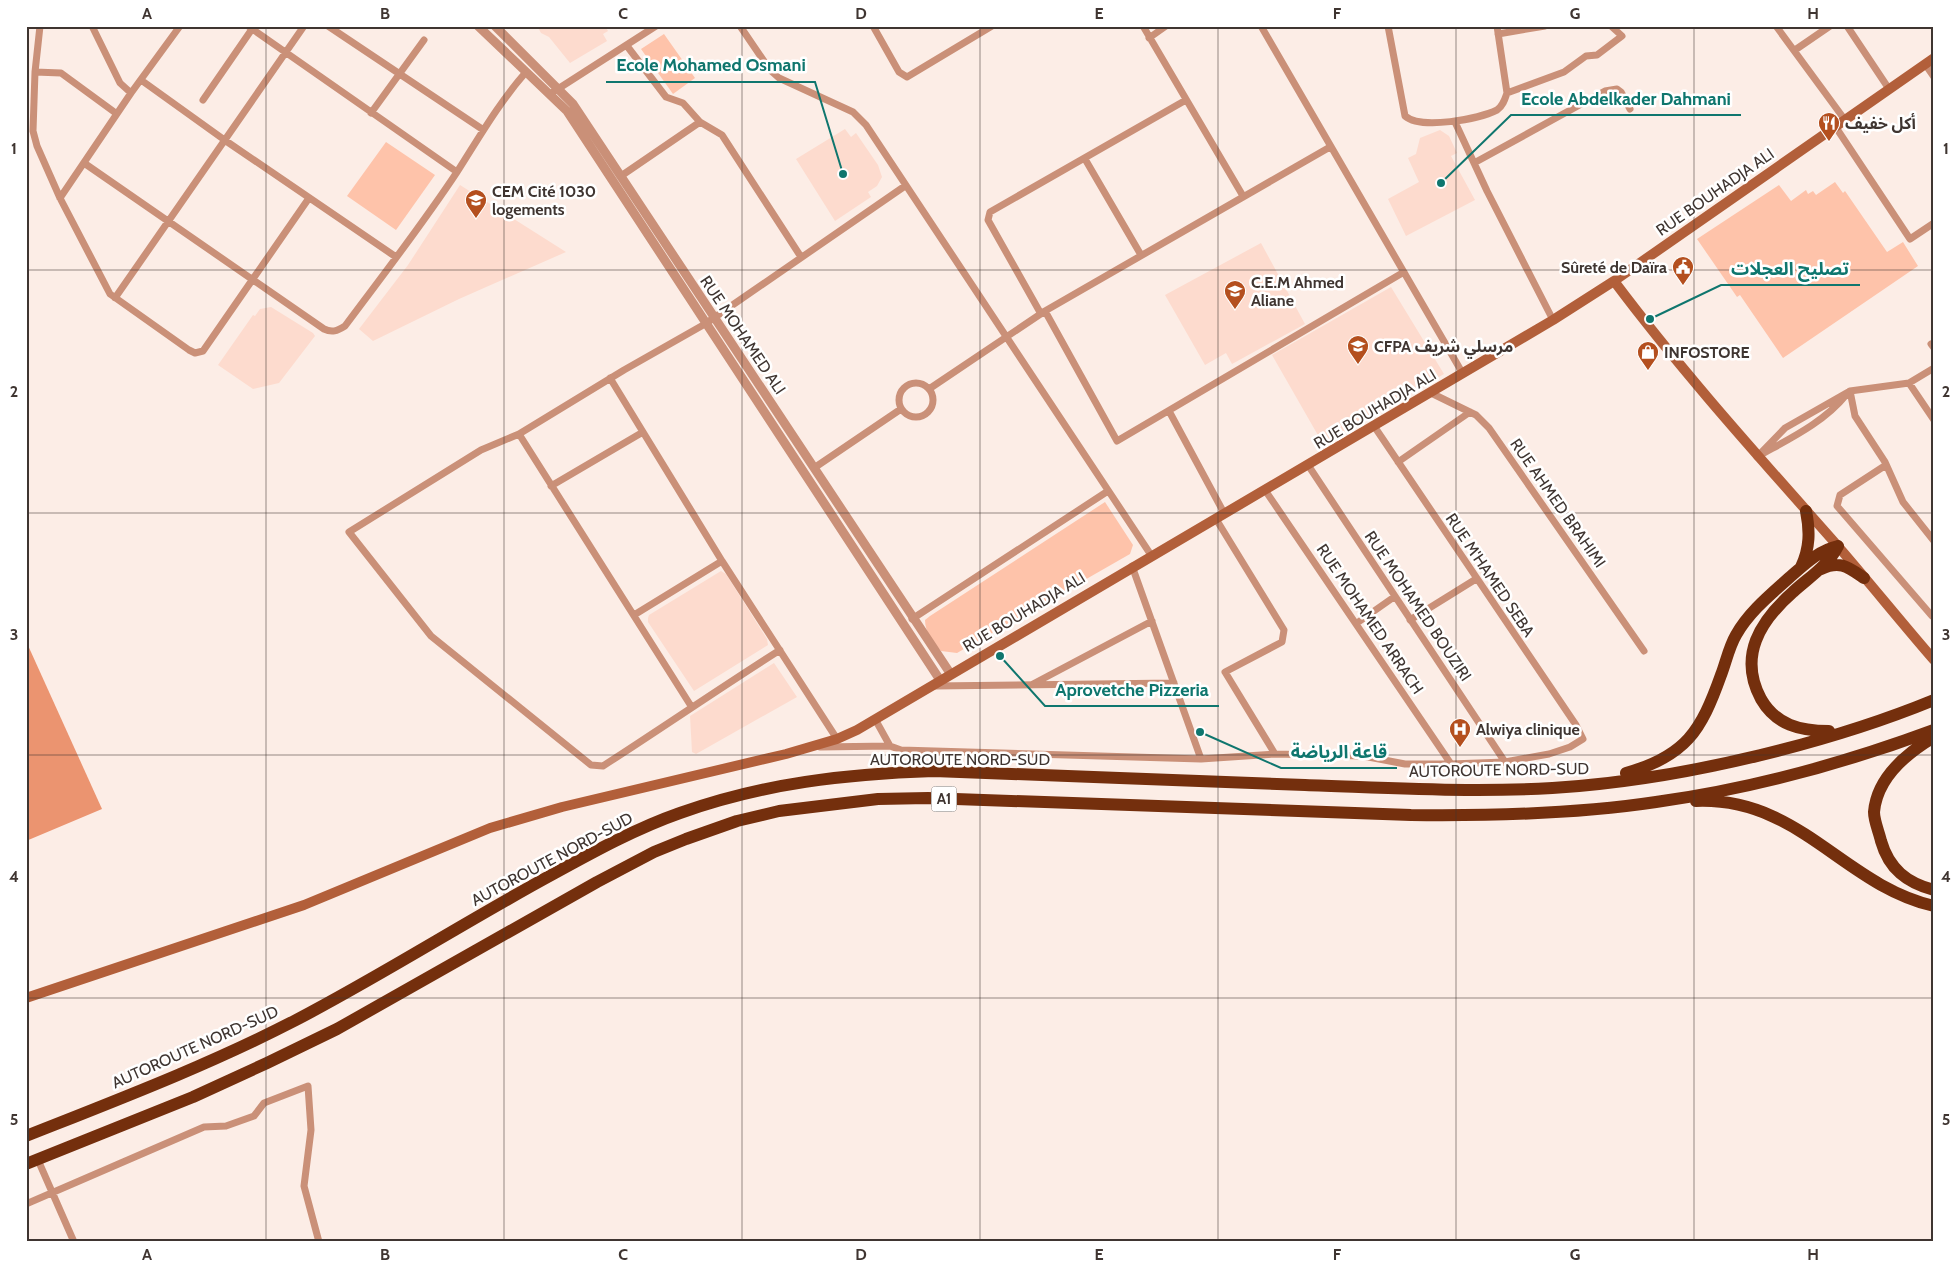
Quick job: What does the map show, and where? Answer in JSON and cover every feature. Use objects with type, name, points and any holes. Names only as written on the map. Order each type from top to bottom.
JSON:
[{"type":"highway","points":[[1800,569],[1806,557],[1808,545],[1809,528],[1806,511]]},
{"type":"highway","points":[[1580,786],[1650,766],[1667,758],[1689,740],[1710,707],[1734,638],[1759,606],[1800,569],[1828,548],[1838,546]]},
{"type":"highway","points":[[1838,546],[1834,554],[1817,572],[1780,605],[1754,640],[1752,664],[1755,687],[1771,714],[1792,727],[1830,731],[1874,722]]},
{"type":"highway","points":[[1817,572],[1831,564],[1846,565],[1864,578]]},
{"type":"highway","name":"AUTOROUTE NORD-SUD","points":[[26,1136],[162,1082],[295,1020],[602,847],[678,813],[779,786],[816,779],[866,774],[934,771],[1450,790],[1580,786],[1688,770],[1804,743],[1874,722],[1934,700]]},
{"type":"highway","name":"A1","points":[[32,1162],[193,1097],[328,1033],[654,852],[737,821],[779,811],[869,800],[928,798],[1461,815],[1570,810],[1656,802],[1734,788],[1823,767],[1934,730]]},
{"type":"highway","points":[[1934,737],[1906,754],[1894,768],[1878,796],[1874,813],[1889,861],[1902,876],[1919,886],[1934,890]]},
{"type":"highway","points":[[1656,802],[1725,802],[1764,811],[1792,826],[1880,885],[1910,899],[1934,906]]},
{"type":"main road","name":"RUE BOUHADJA ALI","points":[[26,998],[304,905],[490,828],[562,807],[837,739],[876,719],[1132,566],[1308,465],[1553,320],[1614,281],[1930,61]]},
{"type":"main road","points":[[1614,281],[1642,319],[1757,457],[1838,546],[1934,660]]},
{"type":"street","points":[[40,26],[35,72],[33,132],[37,146],[60,198],[107,288],[115,298],[188,350],[200,353],[203,351],[309,198]]},
{"type":"street","points":[[92,26],[120,83],[131,93]]},
{"type":"street","points":[[60,198],[131,93],[180,26]]},
{"type":"street","points":[[115,298],[226,141],[304,26]]},
{"type":"street","points":[[328,26],[401,73],[482,129]]},
{"type":"street","points":[[478,26],[567,111],[940,680]]},
{"type":"street","name":"RUE MOHAMED ALI","points":[[495,26],[573,104],[950,674]]},
{"type":"street","points":[[550,94],[656,26]]},
{"type":"street","points":[[740,26],[770,70],[779,78],[853,112],[860,118],[1152,555]]},
{"type":"street","points":[[873,26],[899,72],[907,77],[992,26]]},
{"type":"street","points":[[1143,26],[1243,196]]},
{"type":"street","points":[[1149,38],[1166,26]]},
{"type":"street","points":[[1261,26],[1463,374]]},
{"type":"street","points":[[1388,26],[1405,116],[1414,121],[1455,122],[1496,110],[1505,100],[1507,93],[1498,30],[1545,26]]},
{"type":"street","points":[[1507,93],[1564,72],[1586,56],[1597,55],[1622,36],[1611,26]]},
{"type":"street","points":[[1776,26],[1845,120]]},
{"type":"street","points":[[1795,50],[1830,26]]},
{"type":"street","points":[[1847,26],[1890,89]]},
{"type":"street","points":[[203,100],[250,28],[457,172]]},
{"type":"street","points":[[371,113],[424,40]]},
{"type":"street","points":[[627,46],[666,97],[683,103],[700,122],[722,135],[802,257]]},
{"type":"street","points":[[1930,61],[1934,77]]},
{"type":"street","points":[[35,72],[61,73],[117,114]]},
{"type":"street","points":[[84,162],[168,223],[331,332],[345,326],[457,172],[482,129],[526,72]]},
{"type":"street","points":[[141,80],[226,141],[396,257]]},
{"type":"street","points":[[1474,163],[1605,91],[1617,89],[1621,92],[1630,108]]},
{"type":"street","points":[[1186,100],[988,215],[988,220],[1117,441],[1404,272]]},
{"type":"street","points":[[621,176],[700,122]]},
{"type":"street","points":[[1455,122],[1553,320]]},
{"type":"street","points":[[1835,126],[1910,240],[1934,223]]},
{"type":"street","points":[[929,389],[1043,312],[1330,147]]},
{"type":"street","points":[[1085,159],[1141,255]]},
{"type":"street","points":[[780,650],[691,706],[652,735],[603,766],[591,764],[431,636],[349,532],[481,450],[519,434],[610,378],[705,324],[905,186]]},
{"type":"street","points":[[1757,457],[1785,428],[1850,391],[1909,383],[1934,368]]},
{"type":"street","points":[[610,378],[722,561],[837,739]]},
{"type":"street","points":[[1909,383],[1934,420]]},
{"type":"street","points":[[917,384],[929,389],[933,400],[930,411],[925,415],[910,416],[901,409],[899,398],[907,386],[917,384]]},
{"type":"street","points":[[1757,457],[1793,437],[1835,409],[1850,391]]},
{"type":"street","points":[[1850,391],[1855,416],[1886,464],[1903,502],[1934,541]]},
{"type":"street","name":"RUE AHMED BRAHIMI","points":[[1431,393],[1470,412],[1489,428],[1644,651]]},
{"type":"street","points":[[814,468],[901,409]]},
{"type":"street","points":[[1169,411],[1220,516],[1284,630],[1282,642],[1225,672],[1275,754]]},
{"type":"street","points":[[1398,462],[1470,412]]},
{"type":"street","name":"RUE M'HAMED SEBA","points":[[1374,426],[1583,738],[1570,747],[1549,754],[1505,762]]},
{"type":"street","points":[[551,486],[643,432]]},
{"type":"street","points":[[519,434],[691,706]]},
{"type":"street","points":[[1886,464],[1840,495],[1837,506],[1933,617]]},
{"type":"street","name":"RUE MOHAMED BOUZIRI","points":[[1308,465],[1505,762]]},
{"type":"street","points":[[912,619],[1108,490]]},
{"type":"street","name":"RUE MOHAMED ARRACH","points":[[1265,490],[1451,764]]},
{"type":"street","points":[[634,615],[722,561]]},
{"type":"street","points":[[1132,566],[1201,759]]},
{"type":"street","points":[[1410,620],[1476,579]]},
{"type":"street","points":[[1357,623],[1394,597]]},
{"type":"street","points":[[1032,685],[1152,621]]},
{"type":"street","points":[[929,686],[1174,683]]},
{"type":"street","points":[[876,719],[890,746]]},
{"type":"street","points":[[810,747],[890,746],[901,750],[1201,759],[1275,754],[1363,756],[1405,764],[1505,762]]},
{"type":"street","points":[[26,1204],[204,1127],[226,1126],[254,1116],[264,1103],[308,1086],[311,1130],[304,1186],[319,1242]]},
{"type":"street","points":[[32,1162],[53,1193],[74,1242]]},
{"type":"shaded area","points":[[537,26],[605,26],[608,31],[603,34],[607,41],[570,63],[549,37],[541,33]]},
{"type":"shaded area","points":[[664,34],[695,78],[673,94],[641,49]]},
{"type":"shaded area","points":[[845,129],[851,137],[856,133],[878,165],[882,177],[877,186],[868,192],[871,197],[835,221],[796,159]]},
{"type":"shaded area","points":[[1440,130],[1449,136],[1457,153],[1451,156],[1475,200],[1406,236],[1388,199],[1419,182],[1408,158],[1416,154],[1420,138]]},
{"type":"shaded area","points":[[386,142],[435,175],[396,230],[347,196]]},
{"type":"shaded area","points":[[1835,182],[1843,193],[1845,191],[1887,252],[1903,242],[1918,266],[1783,358],[1740,295],[1737,297],[1697,239],[1779,185],[1791,201],[1806,190],[1808,194],[1813,191],[1816,195]]},
{"type":"shaded area","name":"CEM Cité 1030 logements","points":[[460,185],[566,252],[459,299],[373,341],[359,329],[408,265]]},
{"type":"shaded area","name":"C.E.M Ahmed Aliane","points":[[1261,243],[1305,324],[1232,364],[1226,353],[1205,365],[1165,295]]},
{"type":"shaded area","name":"CFPA مرسلي شريف","points":[[1391,287],[1444,374],[1323,444],[1272,355]]},
{"type":"shaded area","points":[[271,307],[315,336],[279,383],[253,389],[218,365],[253,315],[255,316],[260,309]]},
{"type":"shaded area","points":[[1105,502],[1133,545],[1130,554],[957,653],[941,651],[928,633],[925,620]]},
{"type":"shaded area","points":[[721,571],[726,574],[767,639],[768,645],[694,691],[648,622],[648,618],[649,615]]},
{"type":"shaded area","points":[[26,641],[102,809],[26,841]]},
{"type":"shaded area","points":[[774,663],[797,697],[696,754],[692,752],[690,716]]},
{"type":"place","name":"أكل خفيف","points":[[1829,142]]},
{"type":"place","name":"Ecole Mohamed Osmani","points":[[843,174]]},
{"type":"place","name":"Ecole Abdelkader Dahmani","points":[[1441,183]]},
{"type":"place","name":"CEM Cité 1030 logements","points":[[476,219]]},
{"type":"place","name":"Sûreté de Daïra","points":[[1683,286]]},
{"type":"place","name":"C.E.M Ahmed Aliane","points":[[1235,310]]},
{"type":"place","name":"تصليح العجلات","points":[[1650,319]]},
{"type":"place","name":"CFPA مرسلي شريف","points":[[1358,365]]},
{"type":"place","name":"INFOSTORE","points":[[1648,371]]},
{"type":"place","name":"Aprovetche Pizzeria","points":[[1000,656]]},
{"type":"place","name":"قاعة الرياضة","points":[[1200,732]]},
{"type":"place","name":"Alwiya clinique","points":[[1460,748]]}]
